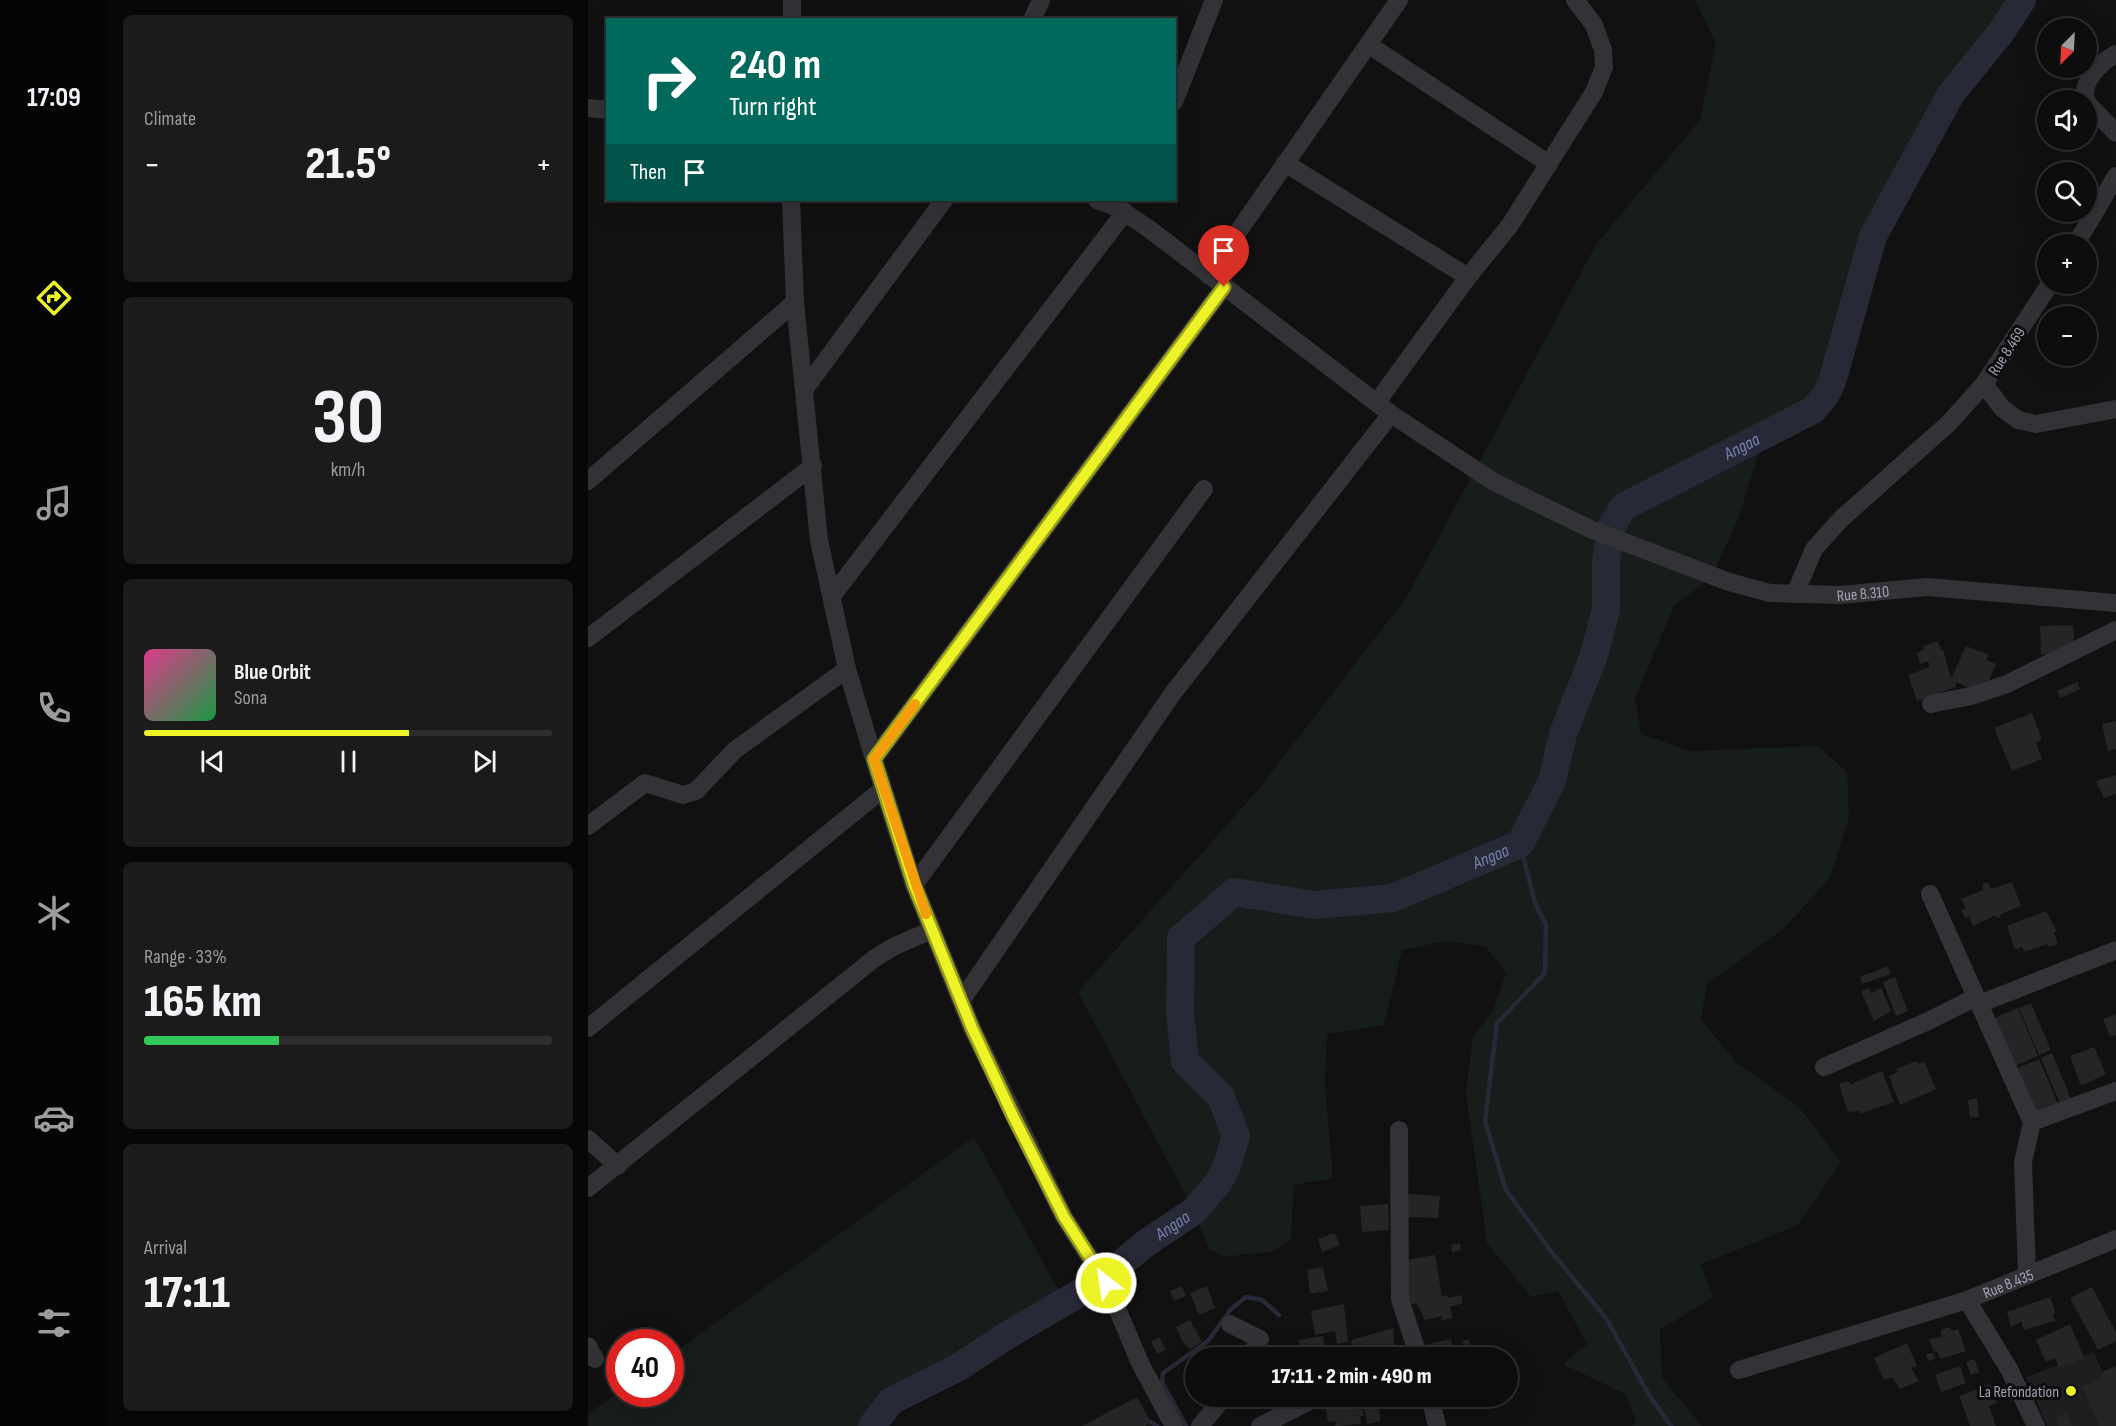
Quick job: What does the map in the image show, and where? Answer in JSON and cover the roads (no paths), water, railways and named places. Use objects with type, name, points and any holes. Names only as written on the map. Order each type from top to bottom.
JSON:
[{"type":"street","points":[[792,0],[792,18]]},
{"type":"street","points":[[1033,18],[1041,0]]},
{"type":"street","points":[[1176,97],[1214,0]]},
{"type":"street","points":[[1208,275],[1399,0]]},
{"type":"street","points":[[1377,402],[1468,277],[1510,225],[1594,92],[1604,67],[1603,50],[1593,25],[1575,0]]},
{"type":"street","points":[[1369,45],[1549,164]]},
{"type":"street","points":[[2085,90],[2094,72],[2116,54]]},
{"type":"street","points":[[588,108],[606,110]]},
{"type":"street","points":[[2097,113],[2116,133]]},
{"type":"street","points":[[1285,163],[1468,277]]},
{"type":"street","points":[[2082,234],[2116,176]]},
{"type":"street","points":[[791,201],[795,302],[819,540],[847,669],[874,759],[914,885],[961,1001],[1013,1116],[1059,1207],[1106,1283],[1141,1365],[1174,1426]]},
{"type":"street","points":[[804,390],[943,201]]},
{"type":"street","name":"Rue 8.310","points":[[1101,201],[1121,206],[1391,414],[1494,482],[1590,529],[1729,582],[1770,593],[1840,595],[1928,587],[2116,603]]},
{"type":"street","points":[[832,596],[1121,206]]},
{"type":"street","points":[[874,759],[1224,287]]},
{"type":"street","name":"Rue 8.469","points":[[2043,294],[1984,384],[2002,408],[2018,420],[2036,424],[2116,409]]},
{"type":"street","points":[[588,481],[795,302]]},
{"type":"street","points":[[1795,594],[1802,572],[1821,541],[1841,519],[1949,423],[1984,384]]},
{"type":"street","points":[[961,1001],[1173,693],[1391,414]]},
{"type":"street","points":[[588,638],[813,466]]},
{"type":"street","points":[[914,885],[1204,489]]},
{"type":"street","points":[[1931,704],[1971,696],[2007,684],[2116,630]]},
{"type":"street","points":[[588,826],[645,783],[683,795],[696,791],[735,750],[847,669]]},
{"type":"street","points":[[588,1028],[884,789]]},
{"type":"street","points":[[1930,894],[2032,1122],[2023,1162],[2027,1274]]},
{"type":"street","points":[[588,1188],[875,958],[932,930]]},
{"type":"street","points":[[1824,1066],[1978,1001],[2116,950]]},
{"type":"street","points":[[2032,1122],[2116,1091]]},
{"type":"street","points":[[1399,1130],[1400,1299],[1415,1347]]},
{"type":"street","points":[[588,1139],[618,1166]]},
{"type":"street","name":"Rue 8.435","points":[[2031,1425],[2009,1369],[1966,1300],[2116,1239]]},
{"type":"street","points":[[1738,1371],[1966,1300]]},
{"type":"street","points":[[1230,1324],[1260,1339],[1255,1347]]},
{"type":"street","points":[[1200,1426],[1216,1407]]},
{"type":"street","points":[[1260,1426],[1298,1407]]},
{"type":"street","points":[[1433,1407],[1437,1426]]},
{"type":"waterway","name":"Angaa","points":[[872,1426],[891,1401],[959,1367],[1003,1338],[1100,1281],[1146,1243],[1194,1211],[1218,1183],[1227,1166],[1236,1136],[1221,1097],[1185,1061],[1180,1011],[1181,938],[1234,892],[1314,905],[1393,898],[1520,844],[1552,781],[1563,734],[1593,658],[1606,610],[1606,560],[1612,526],[1623,507],[1813,410],[1825,396],[1832,382],[1873,236],[1951,94],[2002,31],[2022,0]]},
{"type":"waterway","points":[[1520,844],[1535,903],[1546,925],[1545,973],[1497,1023],[1485,1121],[1506,1190],[1553,1254],[1606,1318],[1649,1395],[1671,1426]]},
{"type":"waterway","points":[[1186,1426],[1162,1382],[1163,1373],[1208,1341],[1231,1309],[1246,1297],[1262,1300],[1279,1315]]},
{"type":"waterway","points":[[1151,1422],[1157,1426]]},
{"type":"place","name":"La Refondation","points":[[2071,1391]]}]
